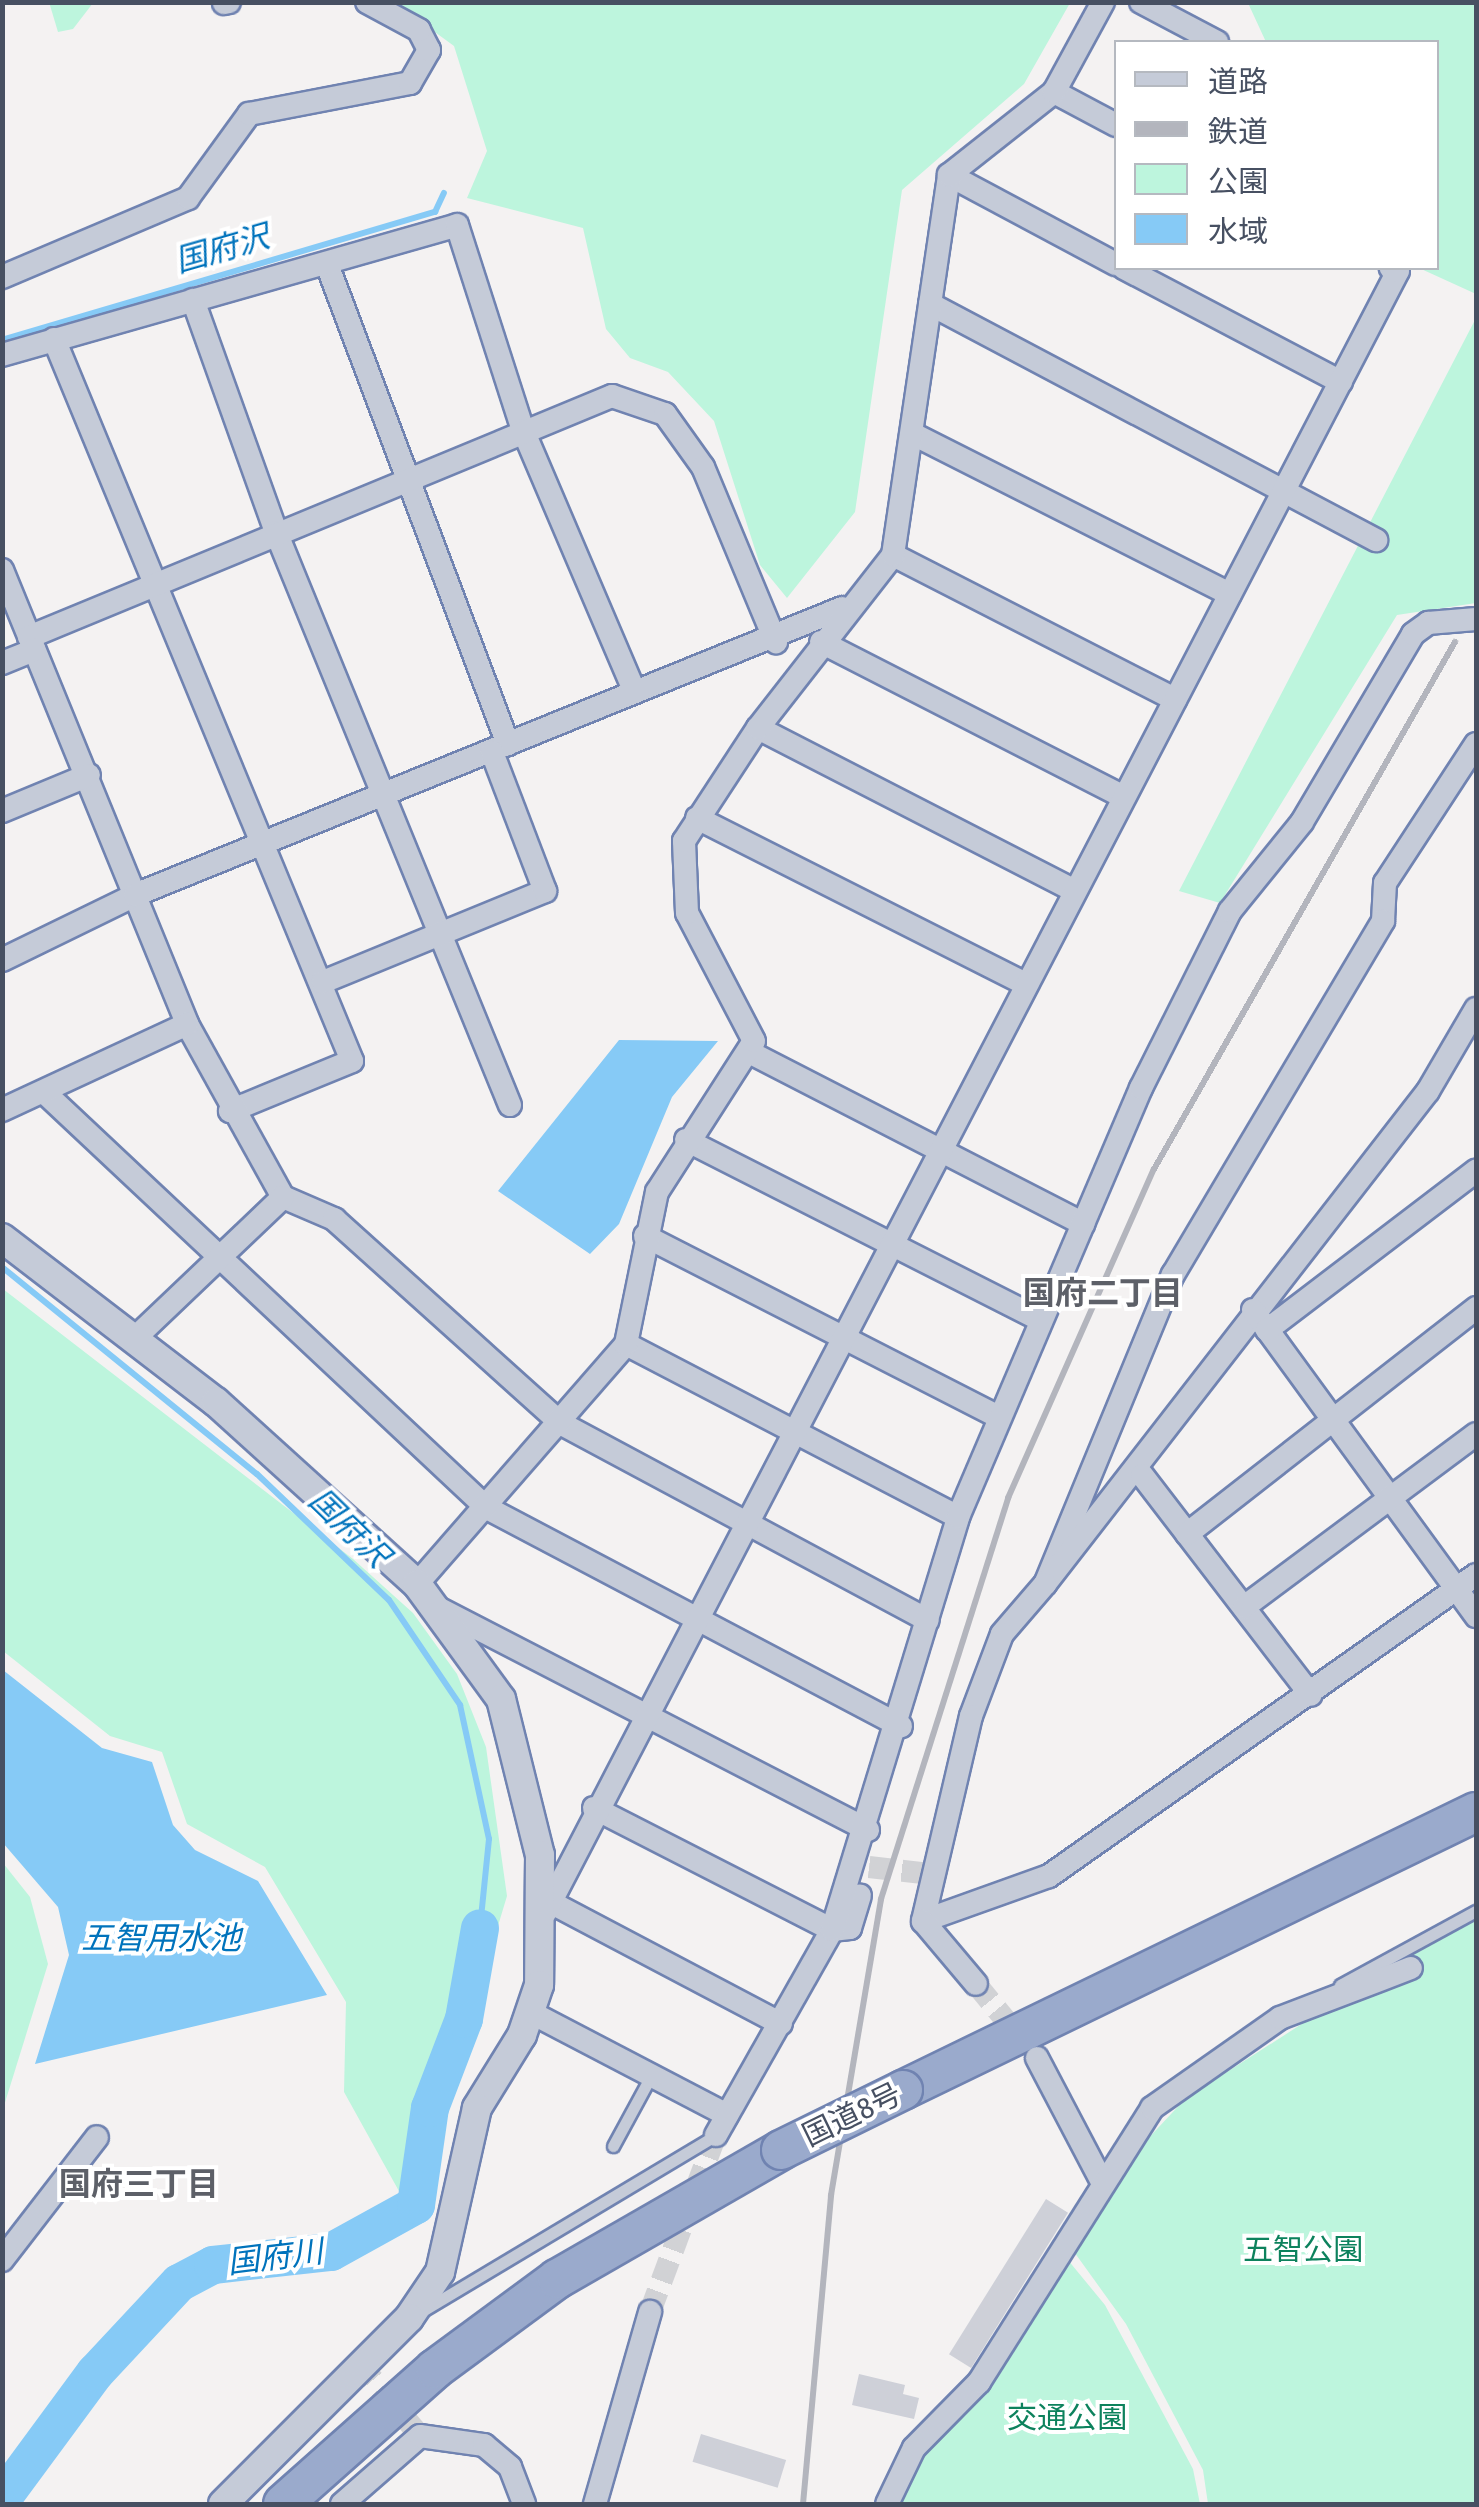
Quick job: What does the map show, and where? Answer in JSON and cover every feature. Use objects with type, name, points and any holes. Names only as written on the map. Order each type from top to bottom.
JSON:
[{"type":"highway","name":"国道8号","points":[[283,2504],[434,2369],[557,2279],[781,2150],[1476,1812]]},
{"type":"street","points":[[2,276],[188,198],[250,114],[410,83],[429,50],[420,30],[367,2]]},
{"type":"street","points":[[417,1584],[562,1424],[626,1344],[645,1236],[686,1140],[750,1052],[752,1032],[712,974],[684,900],[680,863],[697,818],[758,728],[849,604],[893,555],[948,175],[1054,92],[1104,2]]},
{"type":"street","points":[[1142,2],[1213,40]]},
{"type":"street","points":[[1054,92],[1114,124]]},
{"type":"street","points":[[948,175],[1114,263]]},
{"type":"street","points":[[2,355],[192,300],[328,268],[457,225],[524,430],[633,688]]},
{"type":"street","points":[[324,982],[545,890],[500,748],[328,268]]},
{"type":"street","points":[[1128,270],[1340,382]]},
{"type":"street","points":[[547,1908],[594,1808],[1398,272],[1394,270]]},
{"type":"street","points":[[192,300],[276,532],[390,794],[510,1105]]},
{"type":"street","points":[[930,304],[1376,540]]},
{"type":"street","points":[[54,339],[160,584],[324,982],[352,1061],[230,1111]]},
{"type":"street","points":[[2,663],[32,643],[276,532],[612,396],[665,414],[703,467],[776,642]]},
{"type":"street","points":[[913,434],[1230,594]]},
{"type":"street","points":[[893,555],[1175,699]]},
{"type":"street","points":[[2,570],[89,775],[187,1024],[230,1111],[283,1196],[334,1219],[562,1424],[928,1620]]},
{"type":"street","points":[[2,960],[135,895],[390,794],[633,688],[776,642],[849,604]]},
{"type":"street","points":[[532,2013],[651,2076],[722,2125],[832,1930],[901,1726],[958,1517],[1039,1318],[1084,1224],[1141,1088],[1254,872],[1302,822],[1413,634],[1428,623],[1476,620]]},
{"type":"street","points":[[821,642],[1124,797]]},
{"type":"street","points":[[758,728],[1075,891]]},
{"type":"street","points":[[1045,1584],[1174,1274],[1384,921],[1385,883],[1476,744]]},
{"type":"street","points":[[2,810],[89,775]]},
{"type":"street","points":[[697,818],[1026,984]]},
{"type":"street","points":[[923,1922],[971,1716],[1002,1634],[1428,1091],[1476,1009]]},
{"type":"street","points":[[2,1110],[46,1093],[187,1024]]},
{"type":"street","points":[[750,1052],[1084,1224]]},
{"type":"street","points":[[46,1093],[214,1261],[487,1508],[901,1726]]},
{"type":"street","points":[[686,1140],[1039,1318]]},
{"type":"street","points":[[1267,1330],[1476,1171]]},
{"type":"street","points":[[136,1338],[283,1196]]},
{"type":"street","points":[[645,1236],[999,1418]]},
{"type":"street","points":[[2,1238],[136,1338],[417,1584],[438,1608],[501,1699],[540,1855],[547,1908],[532,2013],[477,2108],[446,2255],[409,2318],[223,2504]]},
{"type":"street","points":[[1187,1534],[1328,1418],[1476,1308]]},
{"type":"street","points":[[1253,1310],[1328,1418],[1390,1496],[1467,1582],[1476,1616]]},
{"type":"street","points":[[626,1344],[958,1517]]},
{"type":"street","points":[[1244,1606],[1476,1434]]},
{"type":"street","points":[[1142,1475],[1310,1695]]},
{"type":"street","points":[[923,1922],[1049,1876],[1467,1582]]},
{"type":"street","points":[[438,1608],[868,1830]]},
{"type":"street","points":[[594,1808],[832,1930],[850,1928],[869,1867]]},
{"type":"street","points":[[547,1908],[781,2024]]},
{"type":"street","points":[[923,1922],[976,1984]]},
{"type":"street","points":[[887,2504],[914,2448],[979,2382],[1152,2108],[1280,2018],[1412,1968]]},
{"type":"street","points":[[1037,2058],[1102,2182]]},
{"type":"street","points":[[2,2260],[97,2136]]},
{"type":"street","points":[[595,2504],[650,2312]]},
{"type":"street","points":[[342,2504],[420,2436],[484,2445],[510,2466],[524,2504]]},
{"type":"lane","points":[[1280,2018],[1476,1911]]},
{"type":"lane","points":[[613,2146],[651,2076]]},
{"type":"lane","points":[[409,2318],[722,2125]]},
{"type":"green space","points":[[49,2],[93,3],[73,29],[58,32]]},
{"type":"green space","points":[[395,3],[1070,3],[1024,84],[902,190],[855,512],[787,598],[760,565],[714,421],[668,372],[630,358],[606,329],[583,228],[467,198],[487,151],[454,46]]},
{"type":"green space","points":[[1248,3],[1476,3],[1476,294],[1423,270],[1439,270],[1439,40],[1265,40]]},
{"type":"green space","points":[[1476,318],[1476,603],[1397,615],[1220,903],[1179,891]]},
{"type":"green space","points":[[3,1289],[353,1559],[413,1613],[457,1674],[486,1747],[507,1896],[424,2171],[400,2193],[344,2092],[346,2002],[265,1867],[187,1824],[162,1752],[110,1736],[3,1651]]},
{"type":"green space","points":[[3,1863],[30,1897],[48,1964],[3,2109]]},
{"type":"green space","name":"五智公園","points":[[1476,1912],[1476,2504],[1208,2504],[1203,2470],[1126,2324],[1072,2249],[1129,2159],[1185,2099]]},
{"type":"green space","name":"交通公園","points":[[1063,2254],[1105,2305],[1193,2469],[1200,2504],[898,2504],[924,2449],[984,2393]]},
{"type":"water","points":[[619,1040],[718,1041],[672,1097],[619,1224],[590,1254],[498,1191]]},
{"type":"water","name":"五智用水池","points":[[3,1670],[102,1748],[152,1762],[173,1825],[195,1850],[258,1881],[327,1995],[35,2064],[69,1955],[58,1907],[3,1843]]},
{"type":"building","points":[[1046,2199],[1068,2213],[971,2368],[949,2354]]},
{"type":"building","points":[[859,2374],[905,2385],[903,2394],[919,2398],[914,2419],[852,2405]]},
{"type":"building","points":[[701,2434],[786,2460],[778,2488],[693,2462]]},
{"type":"waterway","name":"国府沢","points":[[2,340],[435,212],[444,193]]},
{"type":"waterway","name":"国府沢","points":[[2,1267],[257,1474],[389,1600],[460,1705],[489,1839],[480,1928]]},
{"type":"waterway","name":"国府川","points":[[2,2499],[95,2373],[179,2283],[213,2265],[331,2252],[416,2205],[430,2108],[464,2019],[480,1928]]},
{"type":"tunnel","points":[[869,1867],[930,1874]]},
{"type":"tunnel","points":[[976,1984],[1022,2040]]},
{"type":"tunnel","points":[[650,2312],[716,2135]]},
{"type":"tunnel","points":[[359,2363],[420,2436]]},
{"type":"railway","points":[[803,2504],[831,2195],[881,1899],[1008,1498],[1154,1169],[1455,642]]},
{"type":"district","name":"国府二丁目","points":[[1103,1293]]},
{"type":"district","name":"国府三丁目","points":[[139,2184]]}]
